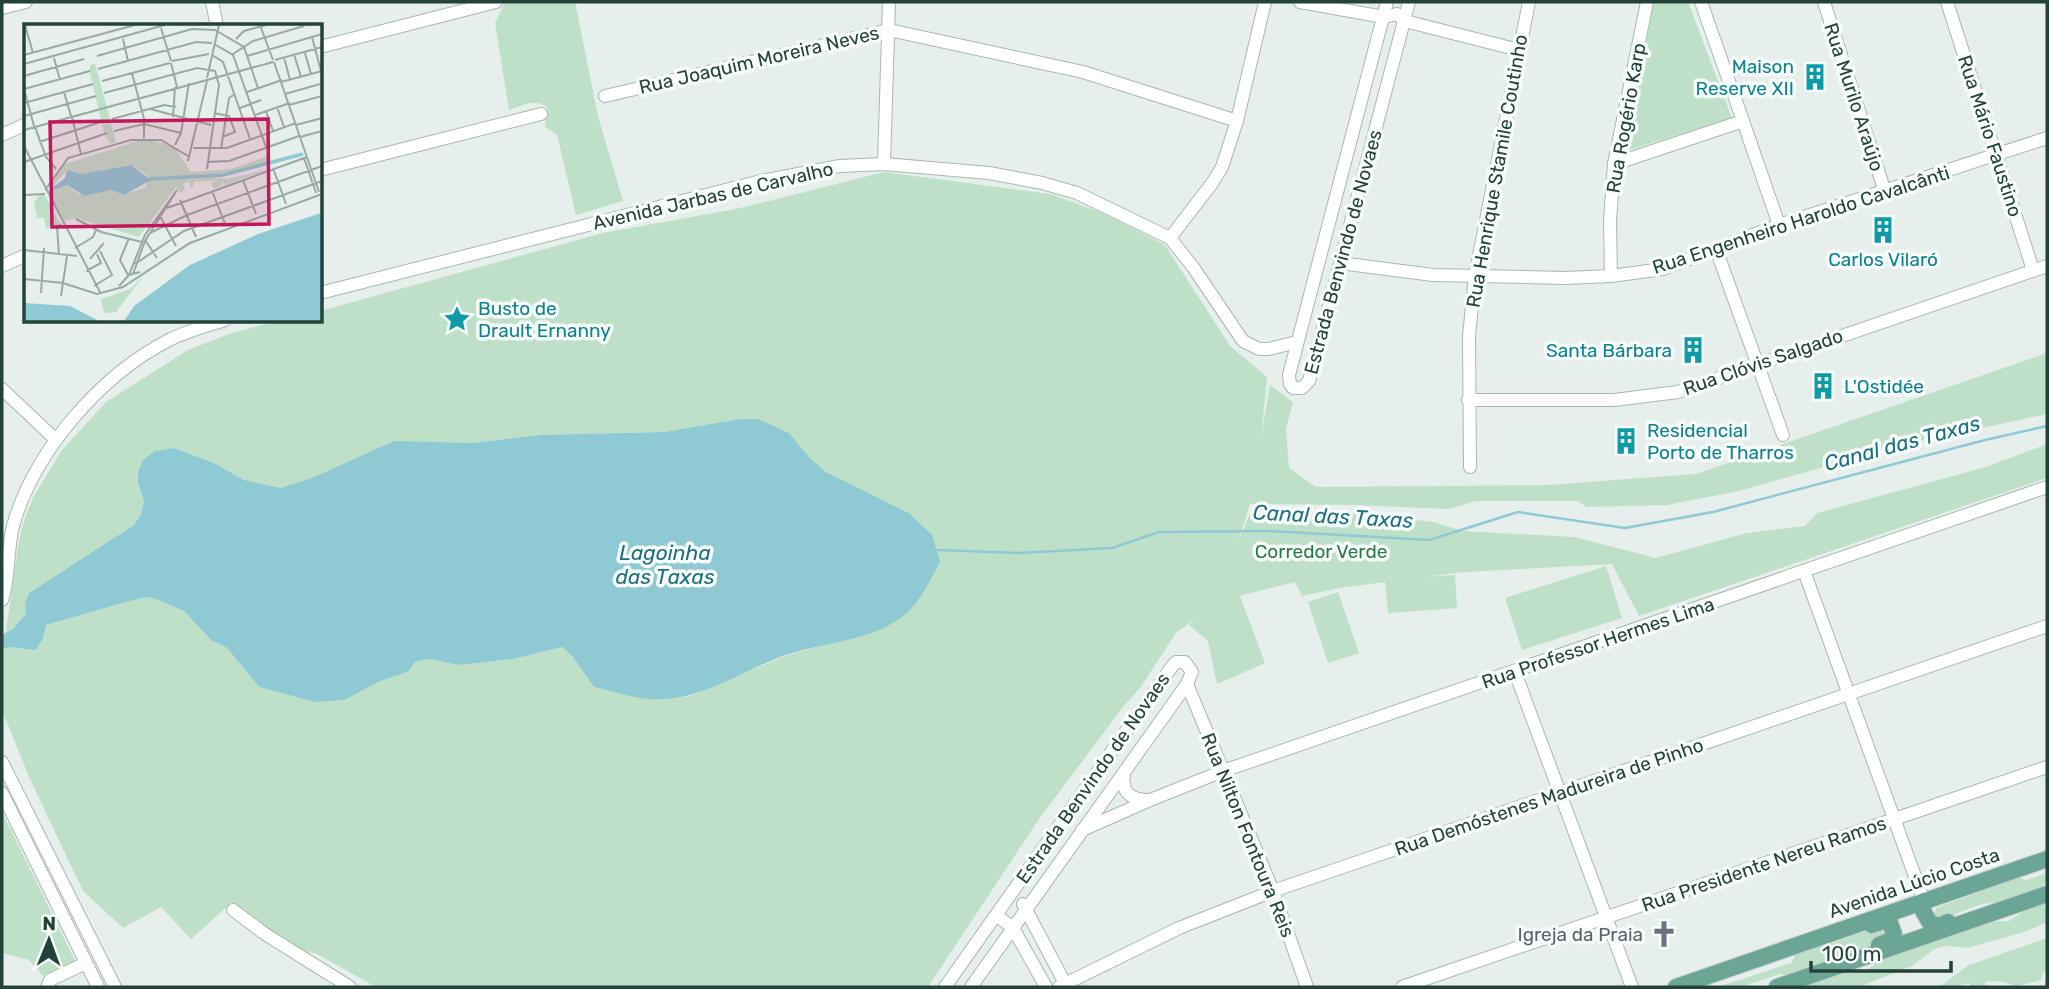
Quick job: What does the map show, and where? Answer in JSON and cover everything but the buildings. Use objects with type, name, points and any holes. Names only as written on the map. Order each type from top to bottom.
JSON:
[{"type":"main road","name":"Avenida Lúcio Costa","points":[[1676,987],[2047,859]]},
{"type":"main road","points":[[1777,987],[2047,894]]},
{"type":"main road","points":[[1924,901],[1923,911],[1930,923],[1939,926],[1962,917],[1975,919]]},
{"type":"main road","points":[[1850,928],[1860,929],[1884,921],[1890,923],[1893,929],[1891,940],[1867,949],[1860,958]]},
{"type":"street","points":[[2,8],[26,2]]},
{"type":"street","points":[[212,2],[217,24]]},
{"type":"street","points":[[322,46],[496,2]]},
{"type":"street","points":[[884,164],[889,2]]},
{"type":"street","points":[[1170,238],[1218,175],[1229,149],[1265,2]]},
{"type":"street","points":[[1300,2],[1383,20],[1397,14],[1404,26],[1519,50]]},
{"type":"street","name":"Estrada Benvindo de Novaes","points":[[1387,2],[1288,380],[1297,389],[1309,381],[1409,2]]},
{"type":"street","name":"Rua Henrique Stamile Coutinho","points":[[1470,467],[1469,336],[1475,276],[1529,2]]},
{"type":"street","name":"Rua Rogério Karp","points":[[1611,276],[1610,221],[1614,164],[1647,2]]},
{"type":"street","points":[[1701,2],[1779,225]]},
{"type":"street","name":"Rua Murilo Araújo","points":[[1824,2],[1885,192]]},
{"type":"street","name":"Rua Mário Faustino","points":[[1947,2],[2033,270]]},
{"type":"street","name":"Rua Joaquim Moreira Neves","points":[[606,96],[889,30],[1083,72],[1237,121]]},
{"type":"street","points":[[322,169],[541,114]]},
{"type":"street","points":[[1614,164],[1743,121]]},
{"type":"street","points":[[2,135],[24,125]]},
{"type":"street","name":"Rua Engenheiro Haroldo Cavalcânti","points":[[1340,263],[1423,274],[1475,276],[1611,276],[1663,269],[1779,225],[2047,138]]},
{"type":"street","name":"Avenida Jarbas de Carvalho","points":[[322,292],[761,181],[840,166],[884,164],[989,173],[1077,193],[1170,238],[1194,267],[1243,341],[1259,349],[1297,342]]},
{"type":"street","points":[[1716,249],[1783,436]]},
{"type":"street","points":[[2,266],[24,256]]},
{"type":"street","name":"Rua Clóvis Salgado","points":[[1468,400],[1638,398],[1700,386],[1757,364],[2047,266]]},
{"type":"street","points":[[2,600],[14,524],[30,484],[55,439],[89,401],[125,370],[168,341],[218,322]]},
{"type":"street","points":[[2,389],[55,439]]},
{"type":"street","name":"Rua Professor Hermes Lima","points":[[1082,830],[1223,771],[2047,487]]},
{"type":"street","points":[[1804,571],[1924,901]]},
{"type":"street","name":"Rua Demóstenes Madureira de Pinho","points":[[1064,986],[1179,928],[1273,891],[2047,626]]},
{"type":"street","name":"Estrada Benvindo de Novaes","points":[[945,987],[1176,662],[1185,662],[1191,667],[1187,684],[971,987]]},
{"type":"street","points":[[1515,672],[1632,987]]},
{"type":"street","name":"Rua Nilton Fontoura Reis","points":[[1187,684],[1273,891],[1307,987]]},
{"type":"street","points":[[2,762],[114,987]]},
{"type":"street","name":"Rua Presidente Nereu Ramos","points":[[1402,987],[2047,767]]},
{"type":"street","points":[[1124,773],[1124,787],[1128,794],[1133,798],[1150,800]]},
{"type":"street","points":[[2,793],[98,987]]},
{"type":"street","points":[[1012,894],[1027,908],[1064,986]]},
{"type":"street","points":[[233,910],[292,952],[350,987]]},
{"type":"street","points":[[996,915],[1013,928],[1046,987]]},
{"type":"street","points":[[70,931],[83,925]]},
{"type":"street","points":[[47,987],[50,980],[86,963]]},
{"type":"green space","points":[[505,2],[575,2],[598,116],[623,201],[576,215],[557,135],[545,127],[547,107],[533,103],[509,110],[495,23]]},
{"type":"green space","points":[[1654,2],[1688,2],[1732,118],[1629,150],[1626,149]]},
{"type":"green space","name":"Corredor Verde","points":[[884,172],[1050,194],[1105,214],[1165,245],[1230,346],[1267,377],[1261,438],[1270,385],[1293,402],[1286,429],[1289,468],[1316,487],[1548,485],[1696,474],[2047,353],[2047,414],[1901,445],[1739,491],[1667,505],[1587,507],[1577,501],[1476,501],[1448,509],[1250,504],[1238,542],[1250,513],[1353,513],[1433,522],[1462,531],[1574,537],[1656,558],[1747,533],[1805,526],[1817,513],[1986,467],[2047,444],[2047,478],[1639,616],[1612,564],[1465,572],[1424,577],[1455,575],[1457,608],[1388,613],[1385,582],[1302,596],[1295,582],[1240,596],[1265,663],[1217,684],[1208,641],[1189,625],[1196,618],[1176,633],[1140,688],[1039,819],[928,987],[376,987],[317,954],[296,949],[230,904],[191,939],[161,907],[123,928],[83,891],[29,777],[2,710],[2,658],[19,540],[34,496],[62,450],[106,402],[188,350],[229,334],[274,322],[322,322],[322,310],[603,233],[741,208]],"holes":[[[740,419],[789,433],[826,472],[909,513],[879,629],[785,656],[690,696],[664,700],[594,687],[572,656],[562,647],[513,659],[459,665],[429,659],[415,662],[409,671],[314,702],[259,687],[227,648],[211,640],[184,611],[158,600],[147,597],[46,625],[29,593],[134,525],[141,514],[144,501],[138,483],[143,460],[156,451],[174,448],[214,463],[244,480],[281,489],[394,442],[473,443],[539,435],[664,432]]]},
{"type":"green space","points":[[1606,566],[1622,618],[1522,650],[1505,598]]},
{"type":"green space","points":[[1338,592],[1359,653],[1328,663],[1308,602]]},
{"type":"green space","points":[[2,812],[76,963],[43,976],[29,960],[2,953]]},
{"type":"green space","points":[[2047,873],[2041,889],[2034,894],[2015,900],[1982,904],[1940,920],[1934,917],[1936,908],[1995,883],[2014,876],[2026,880]]},
{"type":"green space","points":[[2047,902],[2047,922],[2027,931],[1968,948],[1936,948],[1912,966],[1859,987],[1799,987],[1846,971],[1865,971],[1882,959],[1989,922],[2009,921],[2024,911]]},
{"type":"green space","points":[[1880,926],[1887,930],[1885,940],[1790,977],[1780,974],[1740,987],[1718,987],[1791,963],[1799,949],[1818,943],[1832,943]]},
{"type":"green space","points":[[2047,938],[2047,971],[2043,973],[2041,980],[2016,986],[1994,981],[1985,982],[1985,987],[1972,987],[1969,983],[1951,987],[1942,985],[1969,965]]},
{"type":"water","name":"Lagoinha das Taxas","points":[[740,419],[758,419],[789,433],[826,472],[909,513],[932,535],[940,561],[922,594],[904,616],[883,628],[856,638],[783,656],[698,693],[659,700],[594,687],[572,656],[562,647],[513,659],[459,665],[429,659],[415,662],[409,671],[378,682],[344,700],[314,702],[259,687],[227,648],[211,640],[184,611],[147,597],[46,625],[36,650],[10,647],[2,649],[2,635],[13,629],[26,614],[25,604],[29,593],[134,525],[141,514],[144,501],[138,483],[138,472],[143,460],[155,451],[174,448],[214,463],[244,480],[281,488],[312,478],[394,441],[473,443],[539,435],[664,432]]},
{"type":"waterway","name":"Canal das Taxas","points":[[938,550],[1020,553],[1112,548],[1159,532],[1270,531],[1429,540],[1518,512],[1625,528],[1713,512],[2047,426]]},
{"type":"place","name":"Maison Reserve XII","points":[[1815,77]]},
{"type":"place","name":"Carlos Vilaró","points":[[1883,230]]},
{"type":"place","name":"Busto de Drault Ernanny","points":[[457,319]]},
{"type":"place","name":"Santa Bárbara","points":[[1693,350]]},
{"type":"place","name":"L'Ostidée","points":[[1823,386]]},
{"type":"place","name":"Residencial Porto de Tharros","points":[[1626,441]]},
{"type":"place","name":"Igreja da Praia","points":[[1664,934]]}]
